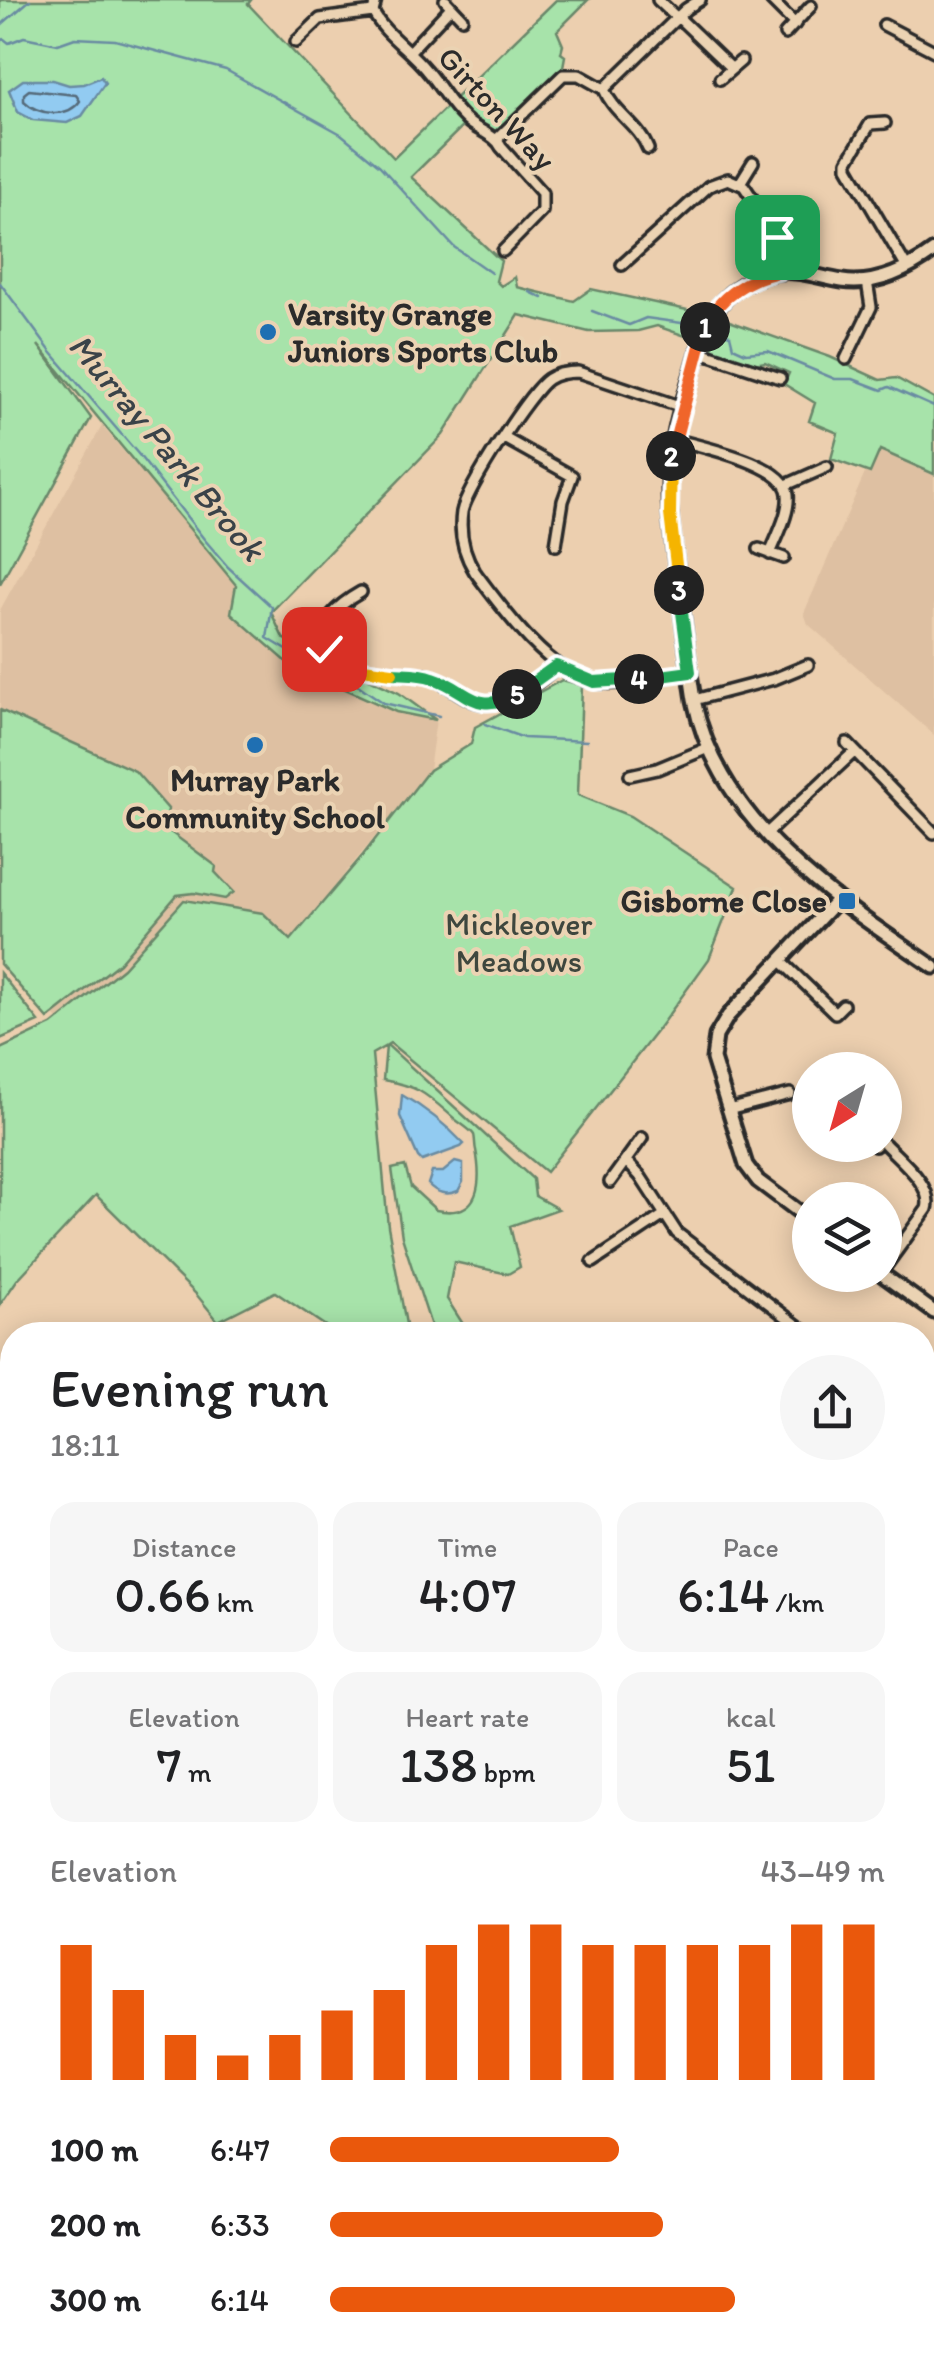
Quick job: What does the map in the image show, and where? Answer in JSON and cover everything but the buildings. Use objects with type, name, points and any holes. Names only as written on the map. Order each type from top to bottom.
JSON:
[{"type":"street","points":[[296,42],[320,20],[373,12],[376,0]]},
{"type":"street","points":[[658,0],[732,69]]},
{"type":"street","points":[[604,89],[700,0]]},
{"type":"street","points":[[770,0],[794,24]]},
{"type":"street","points":[[409,52],[448,4],[462,18]]},
{"type":"street","points":[[785,34],[811,6]]},
{"type":"street","name":"Girton Way","points":[[373,12],[380,25],[409,52],[468,123],[498,139],[542,193],[542,211],[503,251]]},
{"type":"street","points":[[899,18],[888,27],[934,51]]},
{"type":"street","points":[[720,79],[741,60]]},
{"type":"street","points":[[498,139],[568,73],[580,74],[604,89],[648,149]]},
{"type":"street","points":[[864,111],[870,124]]},
{"type":"street","points":[[870,124],[886,123]]},
{"type":"street","points":[[870,124],[848,167],[906,268]]},
{"type":"street","points":[[640,135],[652,125]]},
{"type":"street","points":[[740,183],[754,162]]},
{"type":"street","points":[[630,263],[709,186],[728,179],[740,183],[777,237],[783,271]]},
{"type":"street","points":[[934,251],[906,268],[867,281],[846,282],[783,271],[750,281],[722,302],[707,321],[682,407],[670,468],[670,514],[694,700],[708,748],[730,790],[767,833],[838,900],[934,967]]},
{"type":"street","points":[[853,354],[871,307],[867,281]]},
{"type":"street","points":[[698,351],[780,378]]},
{"type":"street","points":[[682,407],[588,374],[564,372],[538,388],[504,438],[465,500],[461,531],[464,548],[483,583],[556,666],[574,676],[602,683],[690,672]]},
{"type":"street","points":[[504,438],[575,472],[563,501],[556,545]]},
{"type":"street","points":[[674,439],[766,468],[786,485],[788,503],[770,554]]},
{"type":"street","points":[[786,485],[822,473]]},
{"type":"street","points":[[759,550],[784,558]]},
{"type":"street","points":[[361,592],[332,612],[320,635],[327,652],[356,668],[432,677],[472,701],[488,703],[520,692],[556,666]]},
{"type":"street","points":[[694,700],[774,679],[804,666],[795,657]]},
{"type":"street","points":[[767,833],[851,747],[934,834]]},
{"type":"street","points":[[630,775],[648,777],[708,748]]},
{"type":"street","points":[[792,1206],[750,1172],[714,1058],[719,1028],[838,900]]},
{"type":"street","points":[[780,960],[835,1013],[843,1005]]},
{"type":"street","points":[[728,1110],[785,1099]]},
{"type":"street","points":[[610,1182],[642,1138]]},
{"type":"street","points":[[626,1162],[689,1244],[793,1322]]},
{"type":"street","points":[[901,1162],[930,1200],[902,1244]]},
{"type":"street","points":[[593,1262],[664,1216]]},
{"type":"street","points":[[902,1288],[934,1312]]},
{"type":"shaded area","name":"Murray Park Community School","points":[[102,426],[237,585],[231,613],[396,712],[436,720],[429,770],[291,940],[58,1019],[54,1015],[48,1019],[16,986],[135,771],[0,710],[0,610]]},
{"type":"shaded area","points":[[880,450],[934,474],[934,735],[808,624],[804,613],[866,471],[871,472]]},
{"type":"green space","points":[[0,0],[251,0],[248,4],[394,158],[556,0],[588,0],[557,31],[565,56],[563,67],[498,132],[490,133],[472,117],[411,177],[501,261],[496,281],[501,286],[515,277],[517,287],[574,301],[591,289],[701,313],[691,338],[657,326],[638,331],[589,332],[519,315],[443,435],[271,612],[283,638],[399,693],[436,720],[396,712],[288,663],[231,613],[236,585],[38,345],[91,418],[0,584]]},
{"type":"green space","points":[[721,318],[830,357],[880,380],[896,378],[934,399],[934,474],[880,450],[870,473],[831,459],[838,433],[809,421],[815,403],[784,384],[789,373],[765,362],[749,365],[714,352],[710,343]]},
{"type":"green space","name":"Mickleover Meadows","points":[[562,680],[582,685],[578,795],[630,816],[737,887],[709,959],[546,1172],[390,1043],[387,1045],[533,1179],[535,1196],[558,1209],[510,1226],[520,1267],[508,1274],[454,1262],[447,1299],[462,1322],[430,1322],[402,1237],[392,1169],[405,1166],[411,1187],[436,1210],[462,1209],[470,1203],[478,1185],[474,1136],[423,1093],[383,1080],[386,1046],[372,1054],[388,1226],[406,1322],[320,1322],[275,1292],[218,1321],[96,1195],[17,1280],[0,1305],[0,1049],[52,1025],[123,968],[184,900],[263,913],[291,940],[429,770],[471,744],[475,727]]},
{"type":"green space","points":[[0,710],[135,771],[168,809],[165,828],[216,866],[215,872],[234,892],[225,899],[194,893],[177,895],[119,963],[48,1019],[0,964]]},
{"type":"green space","points":[[0,973],[39,1022],[0,1039]]},
{"type":"water","points":[[101,77],[105,83],[82,116],[67,123],[33,120],[18,112],[9,90],[23,80],[53,80],[69,85]]},
{"type":"water","points":[[402,1095],[435,1117],[464,1144],[422,1161],[400,1116]]},
{"type":"water","points":[[455,1162],[463,1164],[463,1182],[458,1191],[442,1193],[428,1184],[432,1172],[443,1172]]},
{"type":"waterway","points":[[0,26],[30,0]]},
{"type":"waterway","points":[[0,41],[9,43],[24,37],[58,44],[75,38],[115,40],[226,70],[341,134],[380,166],[454,247],[491,273]]},
{"type":"waterway","name":"Murray Park Brook","points":[[0,283],[51,352],[204,539],[272,607],[267,638],[315,667],[355,683],[384,703],[439,716]]},
{"type":"waterway","points":[[530,292],[543,298]]},
{"type":"waterway","points":[[592,311],[629,325],[646,318],[696,325]]},
{"type":"waterway","points":[[714,330],[730,335],[733,347],[746,353],[768,351],[835,379],[853,379],[882,390],[889,387],[934,407]]},
{"type":"waterway","name":"Murray Park Brook","points":[[485,724],[524,738],[587,741]]},
{"type":"place","name":"Varsity Grange Juniors Sports Club","points":[[268,332]]},
{"type":"place","name":"Murray Park Community School","points":[[255,745]]},
{"type":"place","name":"Gisborne Close","points":[[847,901]]},
{"type":"route","points":[[324,649],[344,663],[362,669],[432,677],[481,703],[510,697],[546,677],[556,666],[574,676],[602,683],[690,672],[670,514],[674,439],[707,321],[742,286],[783,271],[777,237]]}]
